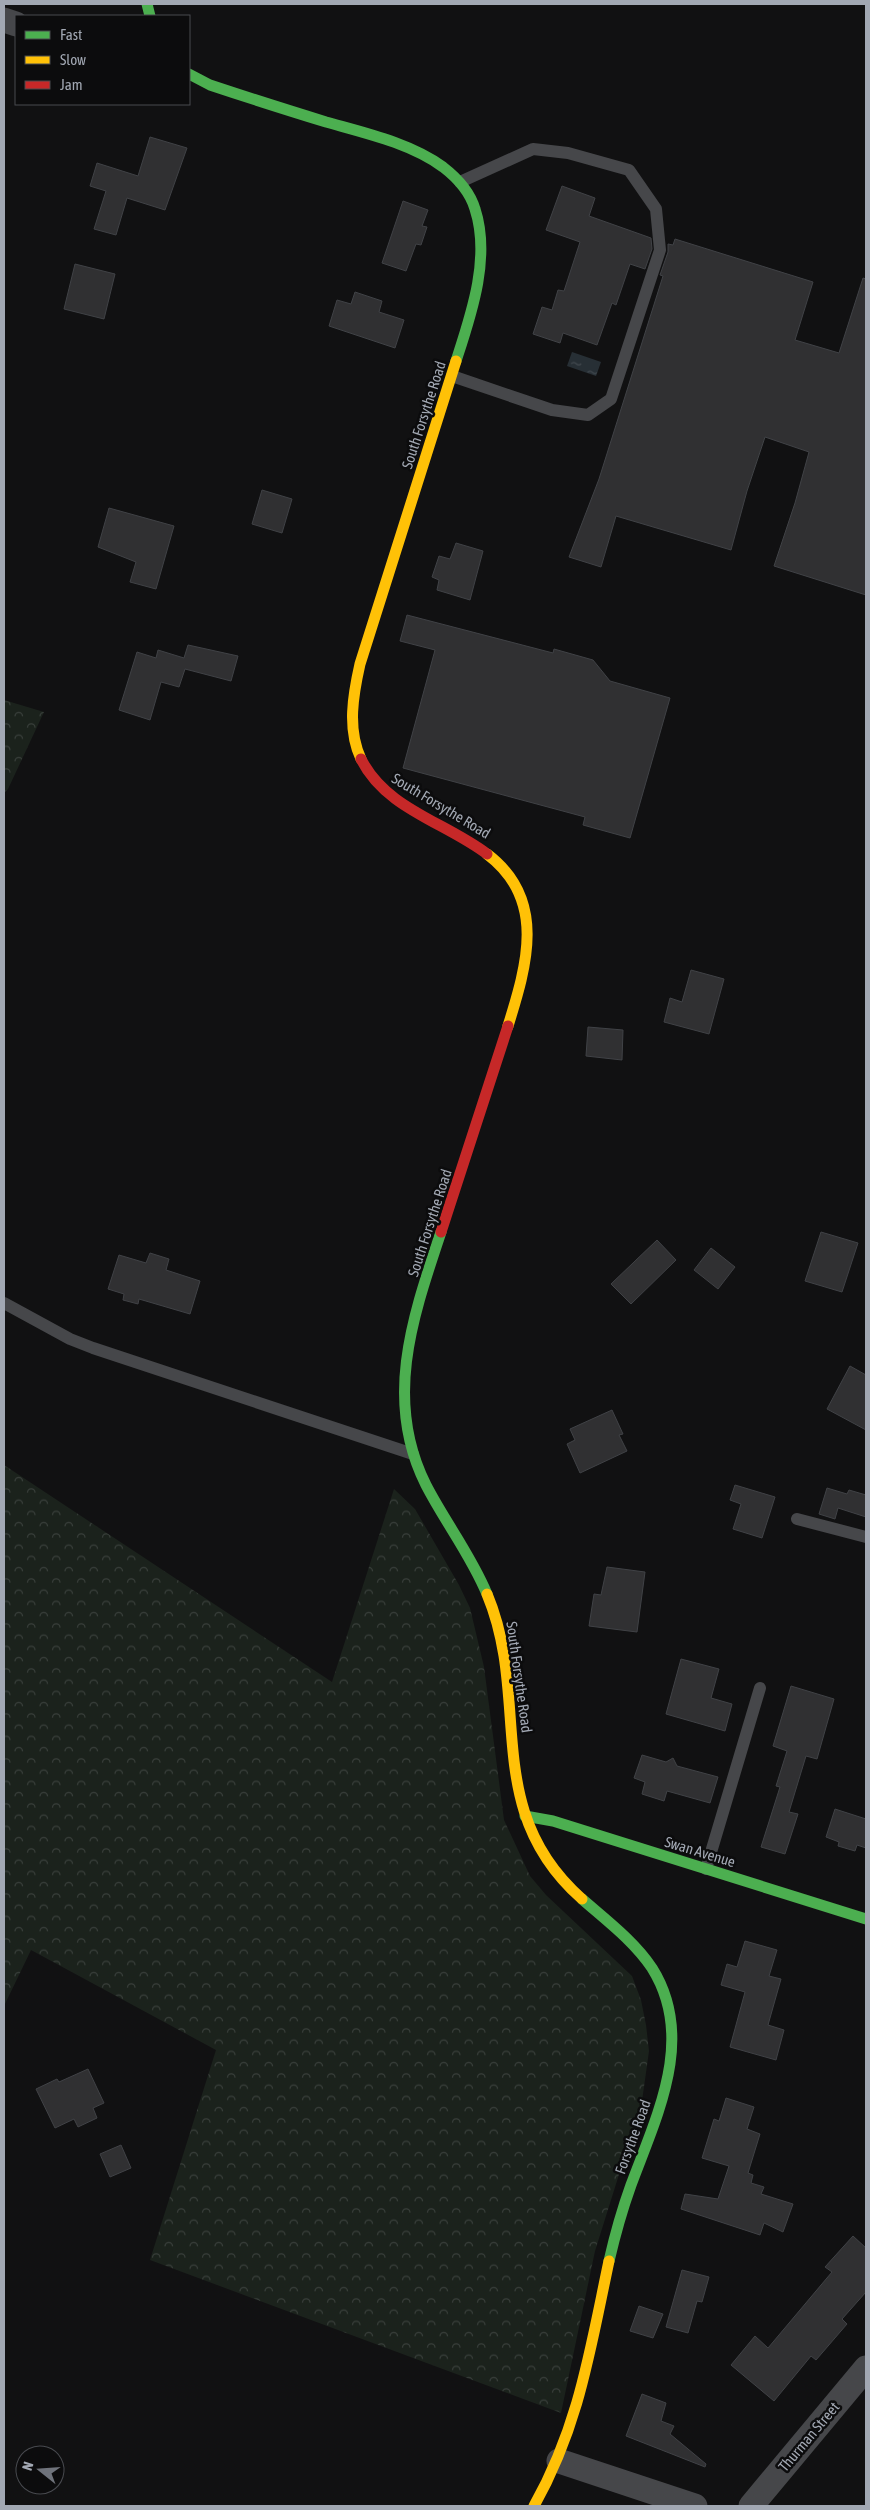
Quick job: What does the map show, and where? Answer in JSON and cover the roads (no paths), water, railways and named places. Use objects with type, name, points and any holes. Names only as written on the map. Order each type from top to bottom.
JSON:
[{"type":"street","name":"South Forsythe Road","points":[[190,75],[210,85],[411,149],[439,164],[460,182],[478,216],[482,241],[482,257],[472,309],[362,657],[354,696],[353,727],[363,763],[382,789],[402,804],[478,845],[506,868],[525,906],[528,934],[521,984],[428,1276],[412,1338],[402,1400],[403,1418],[413,1454],[427,1486],[472,1560],[497,1621],[507,1680],[514,1752],[525,1816]]},
{"type":"street","name":"Swan Avenue","points":[[525,1816],[553,1821],[866,1919]]},
{"type":"street","name":"Forsythe Road","points":[[525,1816],[533,1835],[551,1866],[580,1898],[614,1928],[650,1965],[668,2002],[673,2039],[663,2097],[618,2224],[576,2409],[559,2460],[548,2484],[534,2506]]},
{"type":"street","name":"Thurman Street","points":[[751,2506],[866,2368]]},
{"type":"street","points":[[559,2460],[695,2506]]},
{"type":"lane","points":[[452,376],[552,410],[588,415],[611,399],[660,250],[656,208],[629,170],[568,153],[534,149],[460,182]]},
{"type":"lane","points":[[4,1303],[70,1339],[93,1348],[413,1454]]},
{"type":"lane","points":[[797,1519],[866,1537]]},
{"type":"lane","points":[[706,1869],[760,1688]]},
{"type":"water","points":[[572,352],[601,362],[596,376],[567,366]]}]
